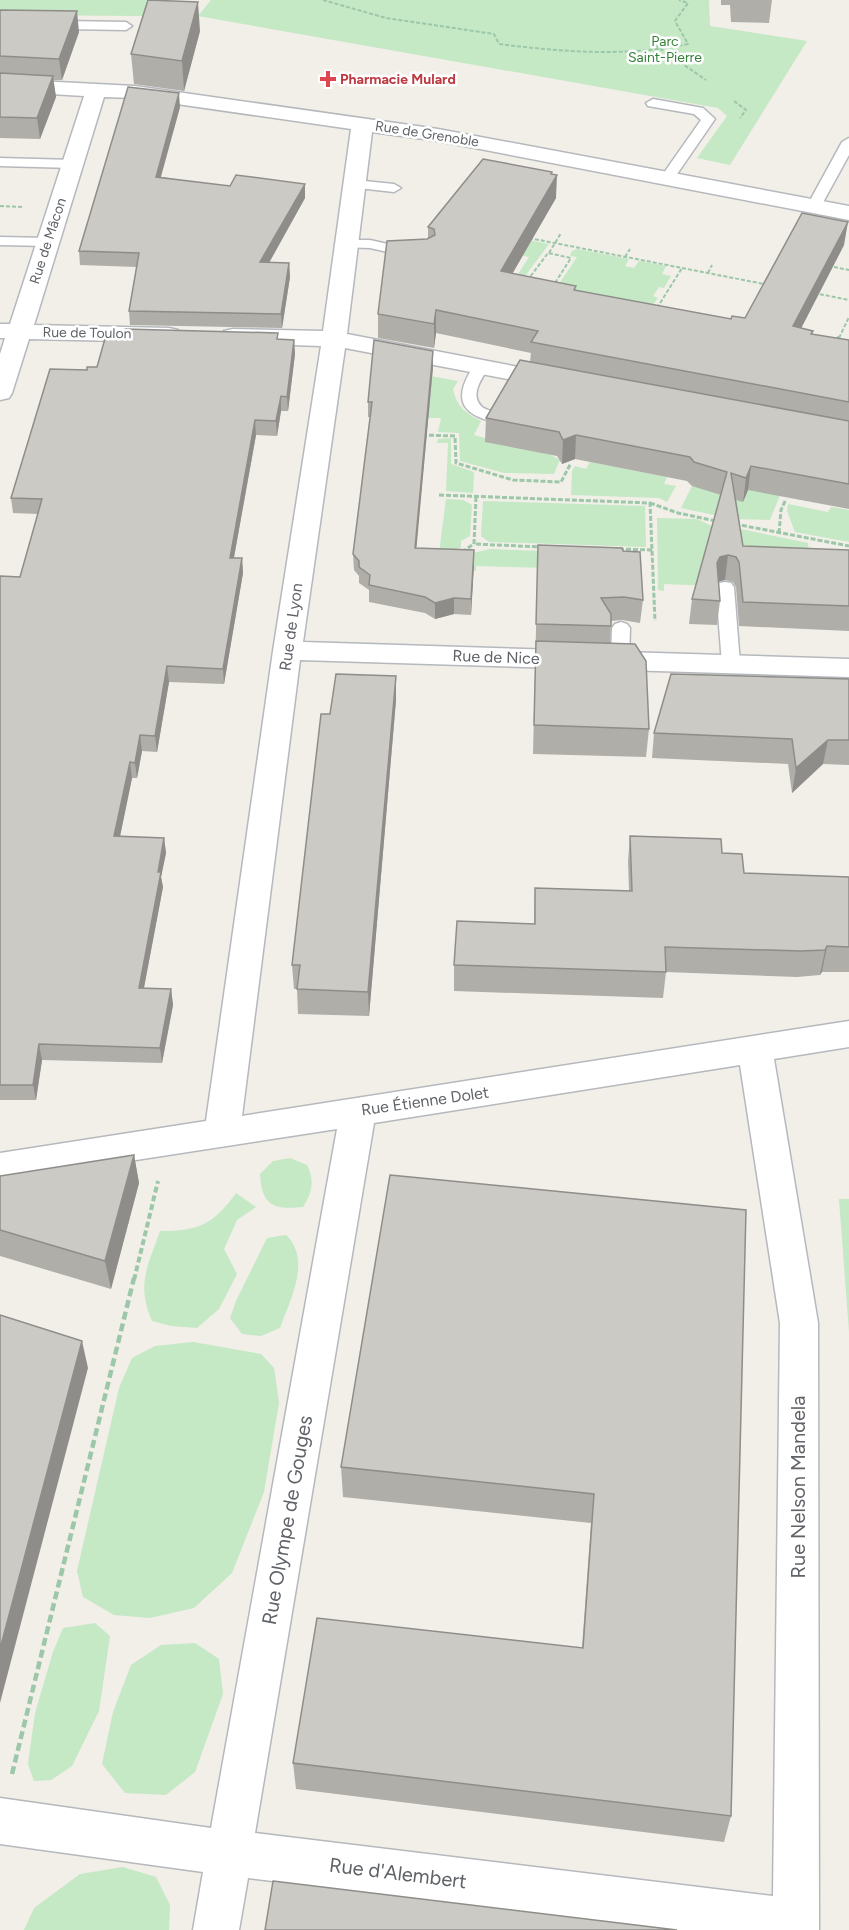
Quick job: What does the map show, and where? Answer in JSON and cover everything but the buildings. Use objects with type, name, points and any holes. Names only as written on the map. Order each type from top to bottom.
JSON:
[{"type":"street","name":"Rue de Grenoble","points":[[0,86],[135,92],[438,135],[849,213]]},
{"type":"street","name":"Rue de Mâcon","points":[[0,393],[10,331],[48,242],[96,89]]},
{"type":"street","name":"Rue de Lyon","points":[[222,1131],[287,651],[334,339],[362,124]]},
{"type":"street","name":"Rue de Toulon","points":[[10,331],[334,339],[573,384]]},
{"type":"street","name":"Rue de Nice","points":[[287,651],[849,668]]},
{"type":"street","name":"Rue Étienne Dolet","points":[[0,1167],[849,1034]]},
{"type":"street","name":"Rue Nelson Mandela","points":[[755,1048],[799,1323],[796,1926]]},
{"type":"street","name":"Rue Olympe de Gouges","points":[[216,1930],[358,1111]]},
{"type":"street","name":"Rue d'Alembert","points":[[0,1821],[796,1926]]},
{"type":"lane","points":[[0,24],[126,26]]},
{"type":"lane","points":[[653,103],[699,111],[708,119],[668,177]]},
{"type":"lane","points":[[814,206],[849,142]]},
{"type":"lane","points":[[0,162],[72,164]]},
{"type":"lane","points":[[354,184],[394,188]]},
{"type":"lane","points":[[0,241],[48,242]]},
{"type":"lane","points":[[346,244],[370,244],[427,256]]},
{"type":"lane","points":[[482,367],[470,385],[469,399],[477,411],[491,416]]},
{"type":"lane","points":[[725,587],[730,664]]},
{"type":"lane","points":[[620,661],[621,628]]},
{"type":"path","points":[[323,0],[347,9],[408,22],[494,34],[499,44],[596,53],[664,50],[688,44],[675,21],[688,3],[679,0]]},
{"type":"path","points":[[0,206],[24,207]]},
{"type":"path","points":[[534,285],[525,284],[561,233]]},
{"type":"path","points":[[521,236],[778,286]]},
{"type":"path","points":[[625,256],[630,249]]},
{"type":"path","points":[[548,254],[571,258],[551,289]]},
{"type":"path","points":[[708,273],[712,265]]},
{"type":"path","points":[[834,267],[849,270]]},
{"type":"path","points":[[667,312],[656,310],[682,268]]},
{"type":"path","points":[[814,293],[849,300]]},
{"type":"path","points":[[834,347],[849,317]]},
{"type":"path","points":[[419,435],[455,436],[456,463],[513,480],[561,482],[570,463]]},
{"type":"path","points":[[439,495],[650,503],[678,513],[723,522]]},
{"type":"path","points":[[474,544],[476,497]]},
{"type":"path","points":[[778,533],[781,510],[786,500]]},
{"type":"path","points":[[650,503],[655,614]]},
{"type":"path","points":[[734,524],[849,546]]},
{"type":"path","points":[[827,542],[829,551]]},
{"type":"path","points":[[458,554],[474,544],[548,547]]},
{"type":"path","points":[[617,549],[652,550]]},
{"type":"path","points":[[10,1778],[168,1140]]},
{"type":"green space","points":[[0,0],[152,0],[146,16],[0,15]]},
{"type":"green space","name":"Parc Saint-Pierre","points":[[211,0],[709,0],[710,26],[807,41],[730,165],[697,158],[727,116],[718,108],[198,16]]},
{"type":"green space","points":[[447,224],[549,244],[522,280],[515,279],[529,257],[435,239]]},
{"type":"green space","points":[[577,249],[629,259],[625,266],[634,268],[639,261],[666,266],[662,274],[671,276],[664,288],[659,287],[653,296],[658,298],[652,306],[557,287],[577,257],[570,256],[572,251]]},
{"type":"green space","points":[[430,376],[458,381],[453,389],[457,401],[467,412],[481,421],[474,435],[551,455],[560,460],[554,474],[504,473],[460,461],[459,433],[438,432],[441,418],[428,418]]},
{"type":"green space","points":[[451,438],[451,464],[474,472],[473,493],[446,491],[448,443],[437,443],[438,439]]},
{"type":"green space","points":[[590,462],[667,477],[664,484],[676,486],[667,502],[659,498],[571,495],[572,471],[575,466],[586,469]]},
{"type":"green space","points":[[692,486],[748,488],[780,495],[770,520],[733,519],[681,508]]},
{"type":"green space","points":[[446,499],[463,500],[472,505],[470,536],[461,541],[461,547],[450,554],[439,553]]},
{"type":"green space","points":[[483,501],[645,506],[646,547],[489,542],[481,536]]},
{"type":"green space","points":[[788,504],[828,512],[831,507],[849,510],[849,542],[795,532],[787,511]]},
{"type":"green space","points":[[657,518],[697,519],[725,532],[731,527],[808,543],[811,573],[736,543],[712,586],[664,584],[664,591],[658,590]]},
{"type":"green space","points":[[490,549],[543,551],[549,568],[476,566],[476,571],[461,570],[469,554]]},
{"type":"green space","points":[[290,1158],[307,1165],[311,1176],[309,1197],[303,1207],[284,1208],[271,1204],[263,1193],[260,1174],[273,1161]]},
{"type":"green space","points":[[236,1193],[256,1207],[237,1220],[224,1249],[237,1274],[219,1309],[197,1328],[171,1326],[152,1321],[147,1308],[144,1285],[145,1275],[160,1231],[174,1231],[204,1224],[213,1219]]},
{"type":"green space","points":[[839,1199],[849,1199],[849,1332]]},
{"type":"green space","points":[[286,1235],[294,1245],[298,1268],[293,1293],[280,1328],[261,1336],[242,1334],[230,1318],[236,1301],[267,1238]]},
{"type":"green space","points":[[193,1342],[261,1354],[274,1368],[279,1403],[264,1492],[232,1573],[194,1608],[150,1618],[114,1615],[83,1597],[77,1571],[119,1388],[132,1358],[155,1346]]},
{"type":"green space","points":[[95,1623],[110,1636],[99,1711],[72,1766],[51,1780],[34,1781],[28,1764],[35,1713],[53,1652],[63,1628]]},
{"type":"green space","points":[[195,1643],[219,1659],[223,1694],[195,1772],[166,1795],[125,1793],[102,1764],[113,1712],[131,1665],[161,1645]]},
{"type":"green space","points":[[123,1867],[156,1877],[170,1905],[169,1930],[24,1930],[34,1908],[80,1874]]},
{"type":"place","name":"Pharmacie Mulard","points":[[328,79]]}]
